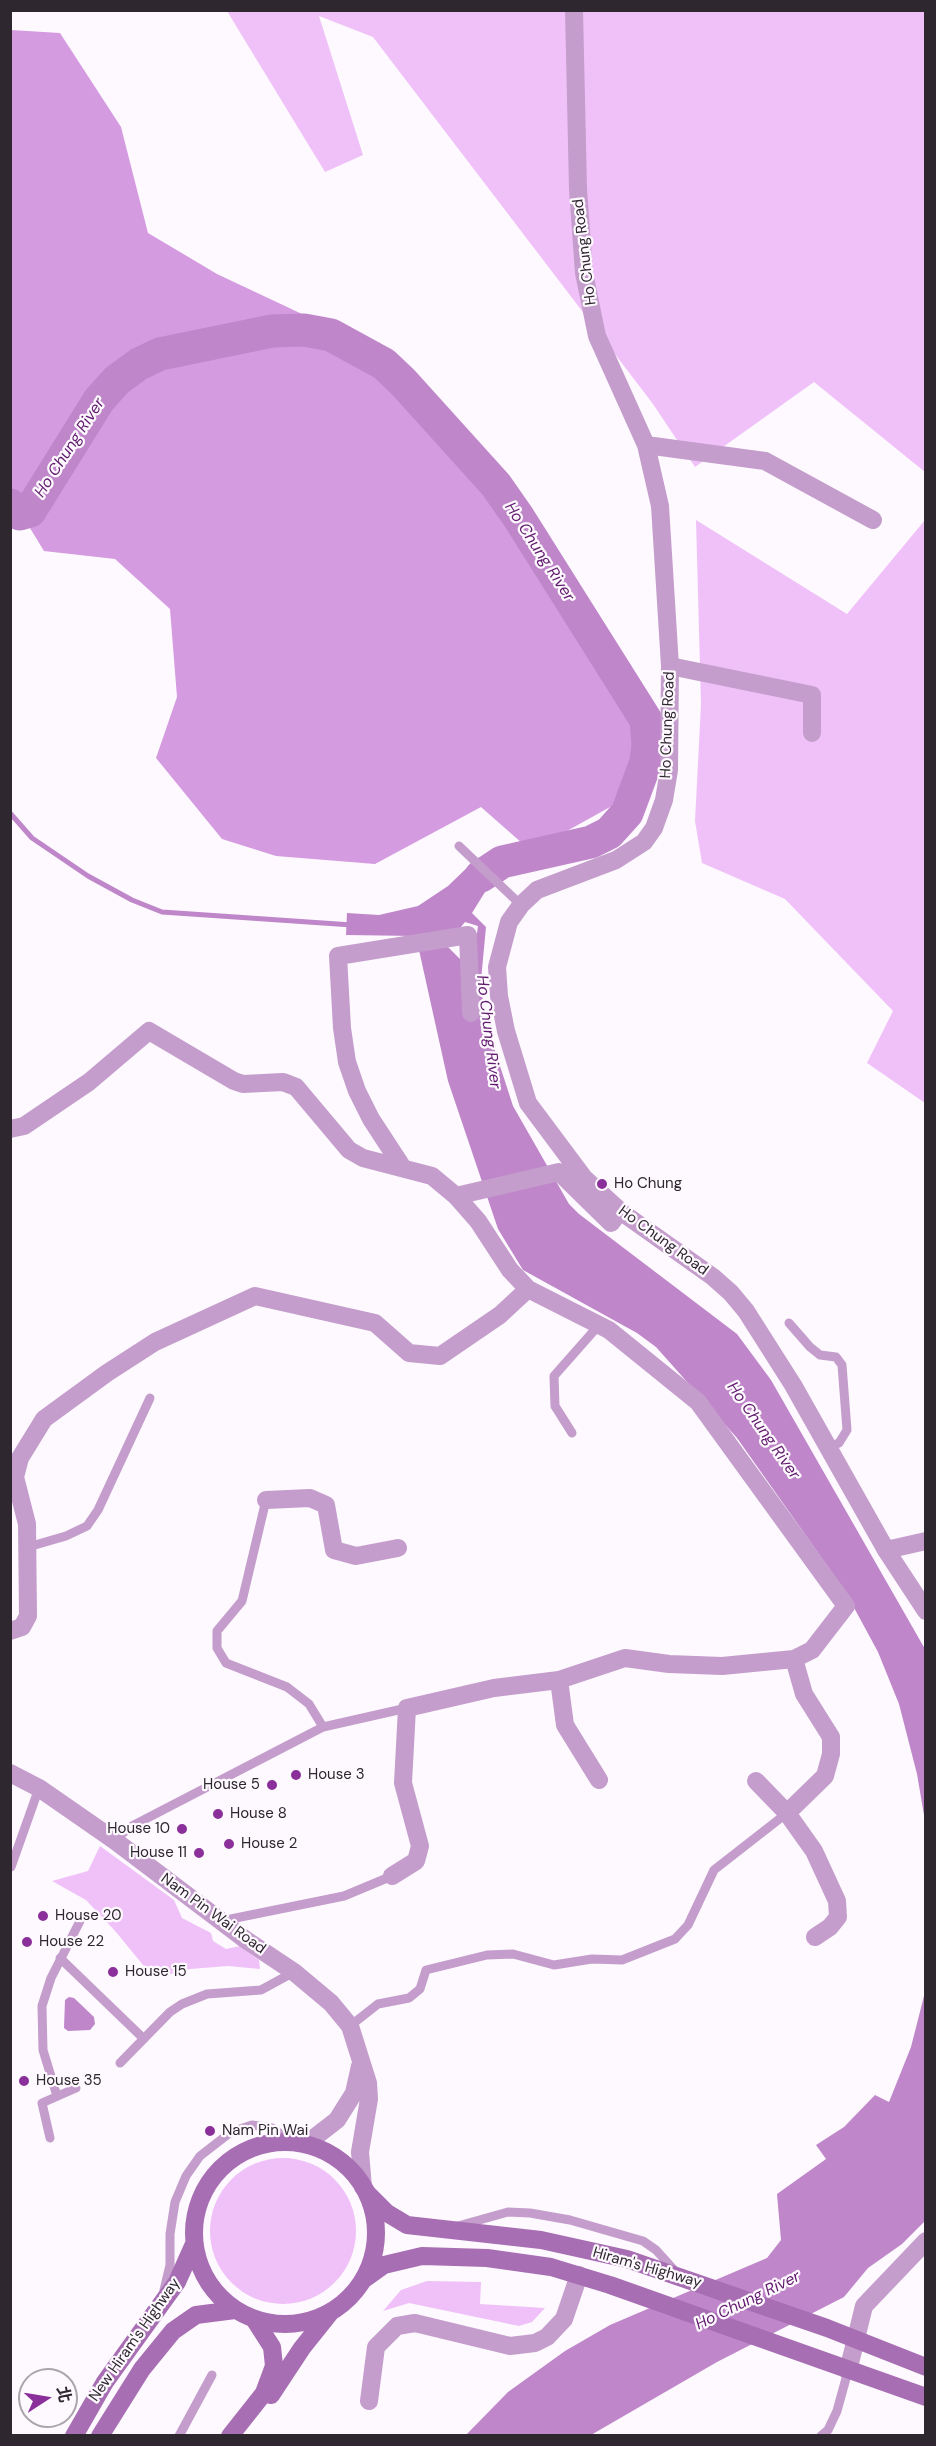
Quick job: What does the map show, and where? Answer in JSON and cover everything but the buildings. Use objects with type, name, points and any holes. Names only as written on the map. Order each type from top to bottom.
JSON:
[{"type":"main road","points":[[230,2436],[273,2393],[302,2348],[331,2312],[349,2298],[363,2280],[375,2243],[375,2218],[365,2190],[343,2163],[325,2151],[299,2143],[277,2141],[249,2148],[236,2155],[214,2175],[206,2187],[195,2214],[194,2244],[200,2266],[211,2286],[235,2310],[254,2319],[288,2325],[310,2321],[331,2312]]},
{"type":"main road","name":"Hiram's Highway","points":[[365,2190],[387,2213],[407,2225],[568,2246],[681,2276],[827,2328],[926,2367]]},
{"type":"main road","name":"New Hiram's Highway","points":[[74,2436],[105,2382],[177,2282],[194,2244]]},
{"type":"main road","name":"Hiram's Highway","points":[[363,2280],[384,2265],[422,2256],[519,2261],[579,2274],[768,2343],[926,2397]]},
{"type":"main road","name":"New Hiram's Highway","points":[[100,2436],[142,2369],[173,2331],[196,2315],[235,2310]]},
{"type":"main road","points":[[248,2416],[264,2393],[274,2366],[272,2347],[254,2319]]},
{"type":"street","name":"Ho Chung Road","points":[[574,10],[578,189],[584,273],[597,336],[646,445],[660,506],[670,666],[669,770],[664,800],[654,828],[644,842],[632,852],[537,890],[521,904],[509,922],[497,967],[499,996],[506,1031],[528,1103],[571,1164],[620,1211],[731,1293],[746,1311],[793,1385],[886,1550],[926,1611]]},
{"type":"street","points":[[646,445],[765,461],[873,520]]},
{"type":"street","points":[[670,666],[812,695],[812,733]]},
{"type":"street","points":[[403,1168],[371,1119],[357,1091],[347,1062],[341,1016],[338,956],[468,934],[471,1013]]},
{"type":"street","points":[[10,1129],[24,1126],[89,1082],[149,1031],[234,1081],[243,1084],[283,1082],[296,1086],[349,1150],[363,1158],[432,1176],[465,1194],[478,1221],[510,1270],[528,1289],[599,1325],[698,1402],[846,1606],[812,1650],[794,1659],[722,1666],[669,1664],[625,1658],[559,1680],[494,1688],[407,1708],[403,1783],[420,1846],[416,1861],[392,1876]]},
{"type":"street","points":[[465,1194],[559,1172],[611,1223],[620,1211]]},
{"type":"street","points":[[10,1631],[22,1627],[28,1616],[27,1524],[15,1477],[20,1458],[44,1419],[107,1373],[155,1342],[255,1296],[375,1323],[409,1353],[440,1356],[500,1315],[528,1289]]},
{"type":"street","points":[[266,1500],[310,1498],[326,1505],[334,1550],[356,1556],[398,1548]]},
{"type":"street","points":[[886,1550],[926,1541]]},
{"type":"street","points":[[787,1814],[825,1776],[831,1754],[831,1737],[804,1694],[794,1659]]},
{"type":"street","points":[[559,1680],[565,1725],[599,1780]]},
{"type":"street","name":"Nam Pin Wai Road","points":[[10,1773],[39,1788],[114,1840],[220,1921],[294,1972],[331,2003],[350,2026],[362,2059],[369,2099],[360,2152],[365,2190]]},
{"type":"street","points":[[756,1781],[787,1814],[814,1851],[837,1901],[838,1917],[830,1927],[815,1937]]},
{"type":"street","points":[[299,2143],[337,2120],[354,2094],[362,2059]]},
{"type":"street","points":[[848,2371],[864,2306],[926,2241]]},
{"type":"street","points":[[369,2401],[376,2347],[397,2326],[409,2322],[510,2346],[535,2343],[552,2333],[564,2319],[579,2274]]},
{"type":"lane","points":[[459,846],[521,904]]},
{"type":"lane","points":[[789,1323],[820,1355],[836,1358],[842,1365],[847,1430],[839,1443],[828,1448]]},
{"type":"lane","points":[[572,1433],[555,1406],[554,1376],[599,1325]]},
{"type":"lane","points":[[28,1547],[66,1536],[87,1526],[98,1510],[150,1398]]},
{"type":"lane","points":[[266,1500],[242,1602],[218,1631],[217,1648],[226,1664],[287,1687],[309,1704],[323,1727]]},
{"type":"lane","points":[[114,1840],[132,1826],[323,1727],[407,1708]]},
{"type":"lane","points":[[11,1867],[39,1788]]},
{"type":"lane","points":[[350,2026],[378,2004],[409,1998],[420,1989],[426,1970],[487,1955],[513,1954],[554,1965],[592,1959],[622,1960],[675,1939],[688,1925],[714,1870],[787,1814]]},
{"type":"lane","points":[[220,1921],[344,1896],[392,1876]]},
{"type":"lane","points":[[57,2096],[43,2050],[40,2020],[46,1992],[60,1958],[80,1921]]},
{"type":"lane","points":[[60,1958],[144,2039]]},
{"type":"lane","points":[[120,2063],[170,2012],[194,1998],[221,1991],[261,1990],[294,1972]]},
{"type":"lane","points":[[50,2138],[42,2103],[76,2088]]},
{"type":"lane","points":[[156,2313],[168,2277],[170,2234],[175,2202],[179,2189],[194,2164],[217,2141],[231,2132],[252,2125],[272,2128],[299,2143]]},
{"type":"lane","points":[[447,2230],[508,2212],[530,2213],[570,2220],[643,2241],[656,2250],[681,2276]]},
{"type":"lane","points":[[821,2436],[828,2430],[837,2411],[848,2371]]},
{"type":"lane","points":[[179,2436],[212,2375]]},
{"type":"shaded area","points":[[227,11],[925,11],[925,472],[814,382],[695,467],[653,404],[373,37],[319,16],[363,155],[325,172]]},
{"type":"shaded area","points":[[11,30],[60,33],[121,127],[148,233],[217,274],[404,362],[520,497],[603,637],[651,707],[628,797],[531,851],[481,807],[375,864],[276,856],[222,839],[156,758],[177,697],[170,609],[115,559],[44,551],[11,497]]},
{"type":"shaded area","points":[[696,520],[847,614],[925,520],[925,1103],[867,1063],[893,1011],[785,899],[702,863],[695,821],[701,704]]},
{"type":"shaded area","points":[[100,1846],[174,1900],[182,1918],[211,1933],[213,1941],[226,1949],[240,1946],[259,1960],[260,1969],[228,1966],[190,1969],[171,1974],[161,1973],[143,1965],[86,1900],[52,1881],[88,1871]]},
{"type":"shaded area","points":[[283,2158],[311,2163],[335,2179],[351,2203],[356,2231],[351,2259],[335,2283],[311,2299],[283,2304],[255,2299],[231,2283],[215,2259],[210,2231],[215,2203],[231,2179],[255,2163]]},
{"type":"shaded area","points":[[427,2281],[481,2282],[480,2304],[545,2308],[532,2322],[519,2326],[409,2303],[383,2311],[401,2290]]},
{"type":"water","points":[[517,848],[524,865],[501,876],[485,892],[472,913],[486,927],[481,980],[483,1002],[487,1026],[513,1106],[569,1204],[737,1334],[771,1380],[925,1649],[925,1821],[917,1774],[899,1704],[878,1652],[845,1591],[737,1438],[656,1347],[637,1333],[523,1270],[498,1229],[448,1081],[419,950],[448,947],[461,960],[476,941],[478,926],[465,922],[460,928],[416,936],[346,935],[347,913],[379,915],[418,906],[448,886],[476,859],[493,852]]},
{"type":"water","points":[[925,1992],[925,2221],[902,2244],[868,2268],[844,2297],[717,2362],[591,2435],[465,2436],[508,2392],[565,2351],[610,2325],[767,2258],[781,2240],[777,2194],[826,2159],[816,2145],[844,2127],[875,2095],[889,2102],[911,2047]]},
{"type":"water","points":[[69,1997],[74,1998],[94,2017],[95,2024],[90,2030],[68,2031],[64,2028],[65,2000]]},
{"type":"waterway","name":"Ho Chung River","points":[[10,505],[20,514],[30,511],[99,400],[117,380],[139,364],[160,354],[272,331],[304,330],[331,335],[384,364],[496,485],[646,720],[648,745],[646,762],[627,813],[609,833],[591,842],[502,862],[481,876]]},
{"type":"waterway","points":[[10,813],[32,838],[88,876],[132,900],[162,912],[352,925]]},
{"type":"place","name":"Ho Chung","points":[[602,1184]]},
{"type":"place","name":"House 3","points":[[296,1775]]},
{"type":"place","name":"House 5","points":[[272,1785]]},
{"type":"place","name":"House 8","points":[[218,1814]]},
{"type":"place","name":"House 10","points":[[182,1829]]},
{"type":"place","name":"House 2","points":[[229,1844]]},
{"type":"place","name":"House 11","points":[[199,1853]]},
{"type":"place","name":"House 20","points":[[43,1916]]},
{"type":"place","name":"House 22","points":[[27,1942]]},
{"type":"place","name":"House 15","points":[[113,1972]]},
{"type":"place","name":"House 35","points":[[24,2081]]},
{"type":"place","name":"Nam Pin Wai","points":[[210,2131]]}]
